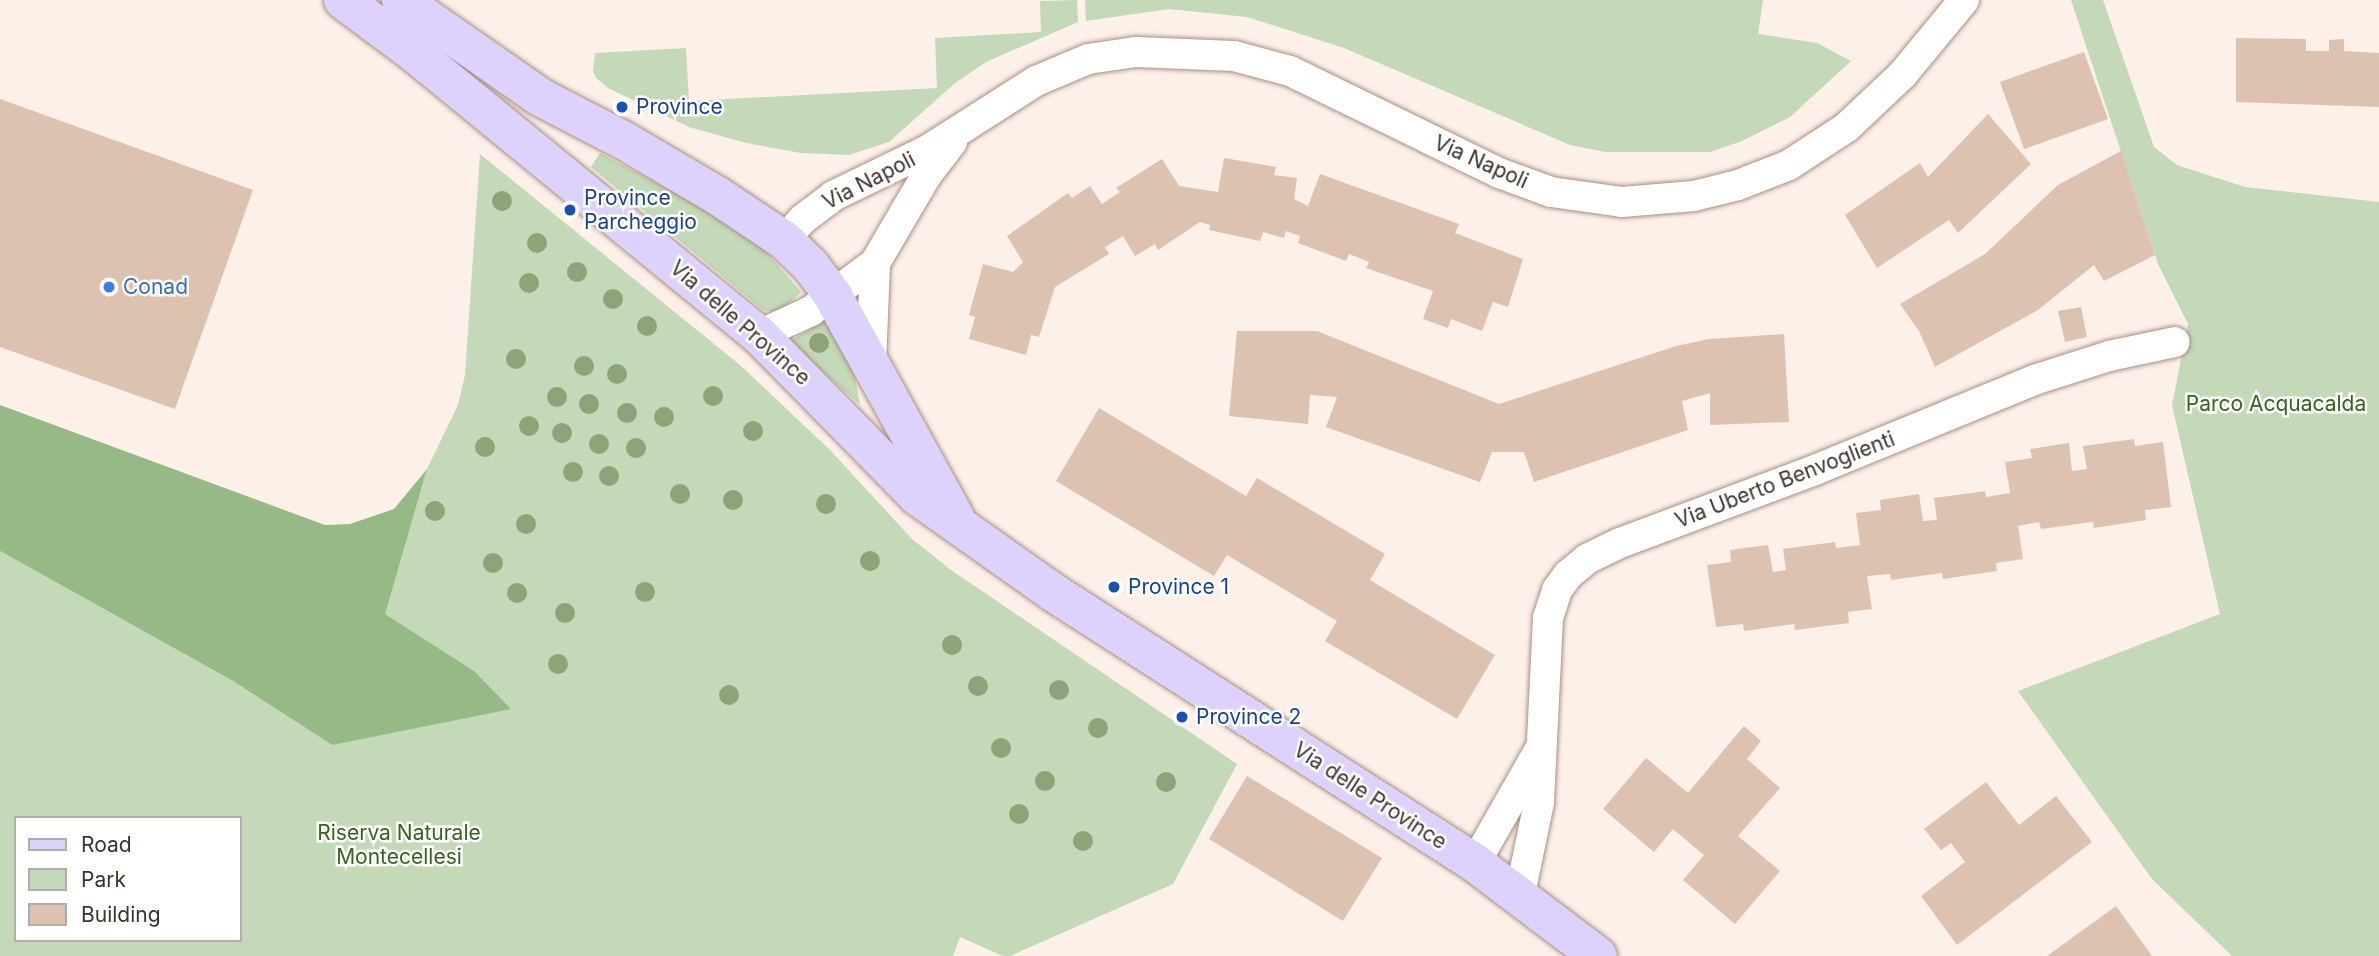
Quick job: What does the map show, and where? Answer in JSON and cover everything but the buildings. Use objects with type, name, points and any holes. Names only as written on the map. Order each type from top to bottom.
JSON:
[{"type":"main road","name":"Via delle Province","points":[[343,0],[451,83],[759,335],[851,426],[903,483],[962,528],[1064,600],[1475,863],[1520,894],[1598,956]]},
{"type":"main road","name":"Via delle Province","points":[[401,0],[540,97],[645,153],[784,240],[810,265],[833,296],[962,528]]},
{"type":"street","name":"Via Napoli","points":[[784,240],[803,219],[833,196],[928,150],[1036,81],[1088,59],[1150,52],[1234,56],[1290,71],[1499,173],[1538,188],[1598,201],[1669,200],[1717,191],[1767,174],[1826,142],[1887,91],[1964,0]]},
{"type":"street","name":"Via Napoli","points":[[759,335],[803,315],[833,296],[875,263],[926,176],[961,131]]},
{"type":"street","name":"Via Napoli","points":[[871,364],[875,263]]},
{"type":"street","name":"Via Uberto Benvoglienti","points":[[1520,894],[1539,802],[1551,604],[1568,575],[1587,559],[1620,544],[1815,470],[2067,368],[2175,342]]},
{"type":"street","name":"Via Uberto Benvoglienti","points":[[1475,863],[1542,746]]},
{"type":"green space","points":[[1077,0],[1078,22],[986,62],[955,83],[889,142],[849,155],[801,153],[746,143],[689,127],[608,88],[596,78],[593,71],[595,53],[686,48],[689,101],[937,88],[935,38],[1041,32],[1040,1]]},
{"type":"green space","points":[[1085,0],[1763,0],[1758,34],[1817,43],[1851,61],[1790,117],[1742,141],[1710,152],[1606,152],[1570,145],[1344,48],[1247,17],[1169,9],[1086,21]]},
{"type":"green space","name":"Parco Acquacalda","points":[[2071,0],[2103,0],[2154,147],[2177,165],[2245,187],[2379,202],[2379,956],[2232,956],[2152,879],[2018,691],[2220,614],[2172,405],[2188,324],[2158,264]]},
{"type":"green space","points":[[600,153],[700,206],[763,248],[801,292],[783,309],[773,312],[763,310],[591,167]]},
{"type":"green space","name":"Riserva Naturale Montecellesi","points":[[480,154],[740,365],[830,450],[912,539],[951,570],[1237,764],[1173,884],[1010,956],[1003,956],[960,937],[953,956],[0,956],[0,551],[233,681],[332,745],[474,671],[384,614],[427,469],[458,405],[465,375]]},
{"type":"green space","points":[[828,316],[853,366],[860,405],[790,342]]},
{"type":"green space","points":[[0,405],[325,525],[350,524],[394,509],[427,469],[385,614],[474,671],[511,709],[332,745],[233,681],[0,551]]},
{"type":"place","name":"Province","points":[[622,107]]},
{"type":"place","name":"Province Parcheggio","points":[[570,210]]},
{"type":"place","name":"Conad","points":[[109,287]]},
{"type":"place","name":"Province 1","points":[[1114,587]]},
{"type":"place","name":"Province 2","points":[[1182,717]]}]
